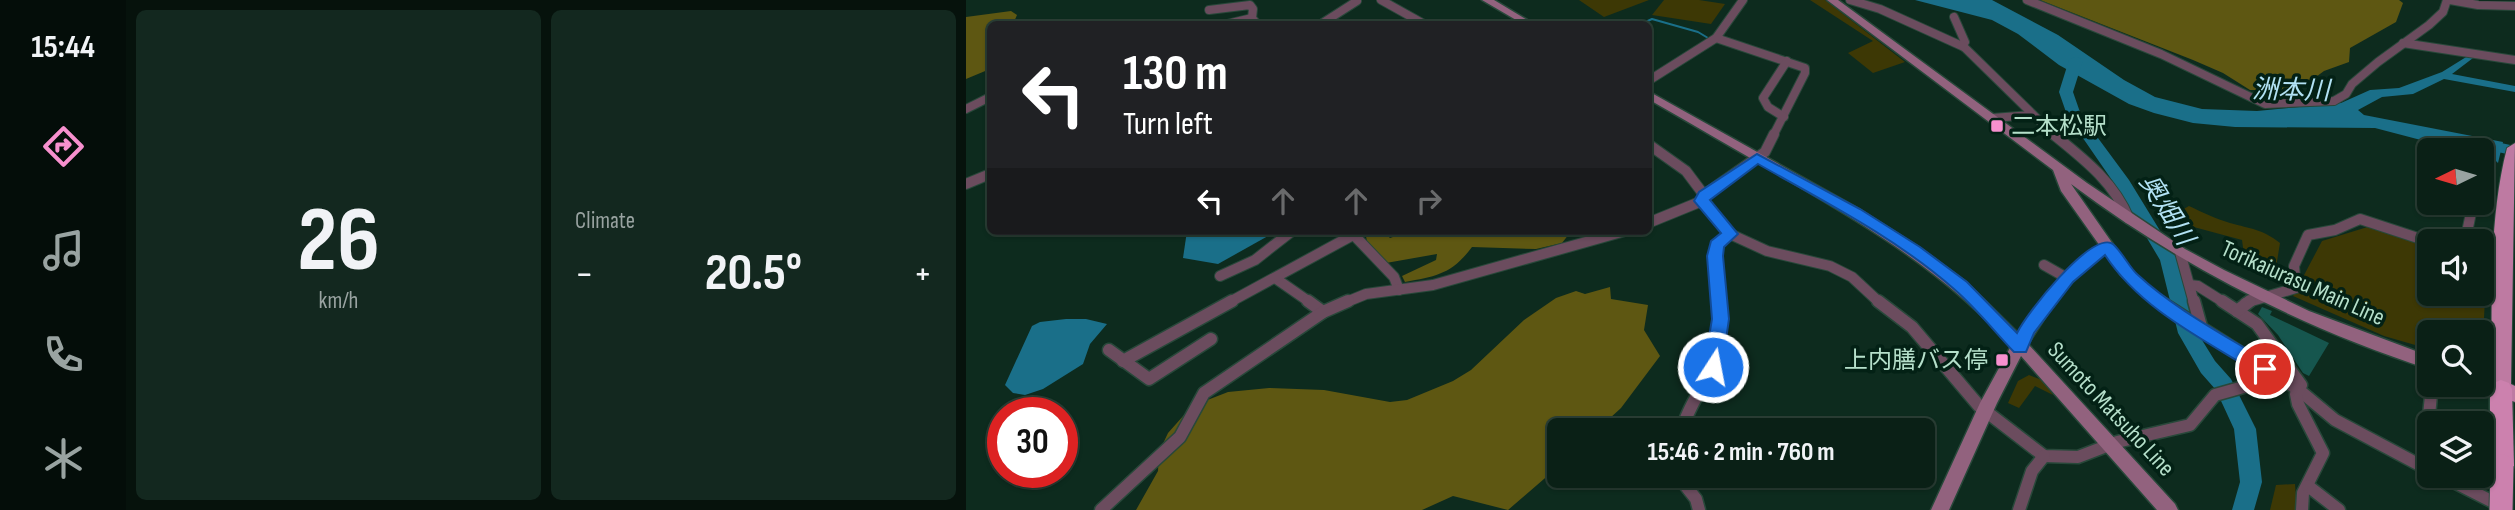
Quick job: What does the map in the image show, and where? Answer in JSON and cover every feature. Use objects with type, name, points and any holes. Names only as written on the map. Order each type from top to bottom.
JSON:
[{"type":"highway","points":[[2501,510],[2499,388],[2503,220],[2507,179],[2513,157]]},
{"type":"main road","points":[[1486,0],[1524,21]]},
{"type":"main road","points":[[1832,0],[2058,168],[2067,191],[2108,247]]},
{"type":"main road","points":[[1652,96],[1854,212],[1915,251],[1961,286],[2020,347],[2011,358],[1940,510]]},
{"type":"main road","name":"Torikaiurasu Main Line","points":[[2058,168],[2177,250],[2267,297],[2417,358]]},
{"type":"main road","name":"Sumoto Matsuho Line","points":[[2108,247],[2067,278],[2026,331],[2020,347],[2169,510]]},
{"type":"street","points":[[1326,21],[1357,0]]},
{"type":"street","points":[[1381,0],[1419,21]]},
{"type":"street","points":[[1652,78],[1716,38],[1743,0]]},
{"type":"street","points":[[1850,0],[1880,9],[1964,47],[2032,116],[2111,185],[2125,206],[2129,219]]},
{"type":"street","points":[[2027,0],[2161,54],[2265,104],[2334,102],[2346,94],[2352,84],[2443,12],[2448,0],[2477,5],[2515,6]]},
{"type":"street","points":[[1209,10],[1250,5],[1255,21]]},
{"type":"street","points":[[1954,18],[1965,42],[1962,45],[1964,47]]},
{"type":"street","points":[[1652,221],[1703,198],[1765,152],[1806,70],[1802,66],[1716,38]]},
{"type":"street","points":[[2403,43],[2515,60]]},
{"type":"street","points":[[1784,117],[1768,107],[1763,98],[1787,61]]},
{"type":"street","points":[[966,109],[987,98]]},
{"type":"street","points":[[1992,118],[2032,116]]},
{"type":"street","points":[[1652,147],[1686,171],[1730,234],[1767,251],[1830,266],[1852,277],[1877,301],[1912,327],[1986,412],[2044,456],[2078,457],[2112,445],[2190,425],[2216,396],[2254,384],[2286,383]]},
{"type":"street","points":[[966,184],[987,175]]},
{"type":"street","points":[[2237,311],[2245,303],[2296,288],[2291,270],[2296,253],[2308,235],[2335,230],[2360,219],[2417,238]]},
{"type":"street","points":[[1684,418],[1713,367],[1718,349],[1720,319],[1715,256],[1717,245],[1730,234]]},
{"type":"street","points":[[1220,276],[1255,260],[1287,235]]},
{"type":"street","points":[[1123,361],[1349,235]]},
{"type":"street","points":[[1354,235],[1394,277],[1399,290]]},
{"type":"street","points":[[1101,510],[1180,437],[1204,393],[1323,312],[1366,294],[1433,285],[1611,235]]},
{"type":"street","points":[[2108,247],[2124,272],[2141,289],[2299,390],[2334,420],[2417,463]]},
{"type":"street","points":[[2177,250],[2190,285],[2199,328]]},
{"type":"street","points":[[2044,265],[2067,278]]},
{"type":"street","points":[[1275,278],[1323,312]]},
{"type":"street","points":[[2190,285],[2198,286],[2258,324],[2301,385],[2296,394],[2298,404],[2323,453],[2303,493],[2302,510]]},
{"type":"street","points":[[1109,350],[1149,379],[1211,339]]},
{"type":"street","points":[[2019,510],[2032,471],[2044,456]]},
{"type":"street","points":[[2308,486],[2339,510]]},
{"type":"street","points":[[1687,488],[1696,499],[1699,510]]},
{"type":"street","points":[[2466,488],[2509,510]]},
{"type":"shaded area","points":[[1579,0],[1649,0],[1604,17]]},
{"type":"shaded area","points":[[1664,0],[1699,0],[1725,4],[1711,24],[1652,15]]},
{"type":"shaded area","points":[[1810,0],[1825,0],[1905,62],[1873,73],[1848,53],[1873,41]]},
{"type":"shaded area","points":[[2040,0],[2399,0],[2403,3],[2396,22],[2350,48],[2349,62],[2324,71],[2305,85],[2281,90],[2250,90],[2223,73],[2193,60]]},
{"type":"shaded area","points":[[1011,11],[1017,15],[1014,21],[987,21],[987,70],[966,79],[966,17]]},
{"type":"shaded area","points":[[2189,206],[2220,220],[2274,238],[2280,243],[2275,274],[2266,271],[2261,261],[2244,255],[2242,240],[2190,226],[2180,211]]},
{"type":"shaded area","points":[[2374,225],[2417,239],[2417,306],[2485,306],[2484,320],[2417,320],[2417,346],[2384,336],[2293,296],[2322,241]]},
{"type":"shaded area","points":[[1366,235],[1387,235],[1390,238],[1399,235],[1568,235],[1562,243],[1536,249],[1472,247],[1458,263],[1443,272],[1405,282],[1402,276],[1436,260],[1437,254],[1386,263],[1367,241]]},
{"type":"shaded area","points":[[1610,287],[1611,299],[1648,305],[1644,330],[1660,356],[1621,408],[1610,418],[1547,418],[1547,476],[1508,510],[1453,496],[1422,510],[1136,510],[1158,471],[1159,452],[1168,433],[1192,406],[1228,392],[1269,388],[1324,390],[1390,402],[1407,400],[1453,381],[1471,370],[1524,320],[1556,298],[1576,291],[1585,294]]},
{"type":"shaded area","points":[[2029,375],[2042,380],[2053,395],[2035,386],[2019,408],[2008,403],[2018,381]]},
{"type":"shaded area","points":[[2295,484],[2297,510],[2270,510],[2276,485]]},
{"type":"water","points":[[1915,0],[1992,0],[2058,35],[2124,80],[2155,97],[2202,109],[2257,111],[2341,103],[2370,90],[2399,88],[2442,72],[2471,54],[2477,55],[2452,74],[2515,86],[2515,92],[2444,79],[2413,94],[2382,97],[2358,110],[2364,115],[2482,138],[2417,139],[2375,128],[2235,127],[2193,123],[2129,104],[2059,65],[2018,34],[1992,20]]},
{"type":"water","points":[[2494,140],[2503,142],[2498,163],[2494,159]]},
{"type":"water","points":[[1186,235],[1270,235],[1218,264],[1183,258]]},
{"type":"water","points":[[1086,319],[1107,324],[1090,344],[1083,364],[1043,389],[1025,395],[1013,393],[1005,385],[1032,326],[1040,322]]},
{"type":"building","points":[[2262,307],[2272,311],[2270,315],[2329,343],[2309,376],[2303,373],[2278,335],[2258,314]]},
{"type":"waterway","points":[[1648,21],[1652,19],[1698,32],[1708,38]]},
{"type":"waterway","name":"奥畑川","points":[[2076,60],[2066,92],[2074,115],[2123,184],[2169,260],[2188,333],[2208,367],[2224,385],[2245,429],[2251,482],[2243,510]]},
{"type":"waterway","name":"洲本川","points":[[2494,146],[2515,151]]},
{"type":"place","name":"二本松駅","points":[[1997,126]]},
{"type":"place","name":"上内膳バス停","points":[[2002,360]]},
{"type":"route","points":[[1713,367],[1720,334],[1715,256],[1717,245],[1730,234],[1702,201],[1704,195],[1757,158],[1854,212],[1915,251],[1961,286],[2020,347],[2026,331],[2067,278],[2108,247],[2124,272],[2150,296],[2265,369]]}]
